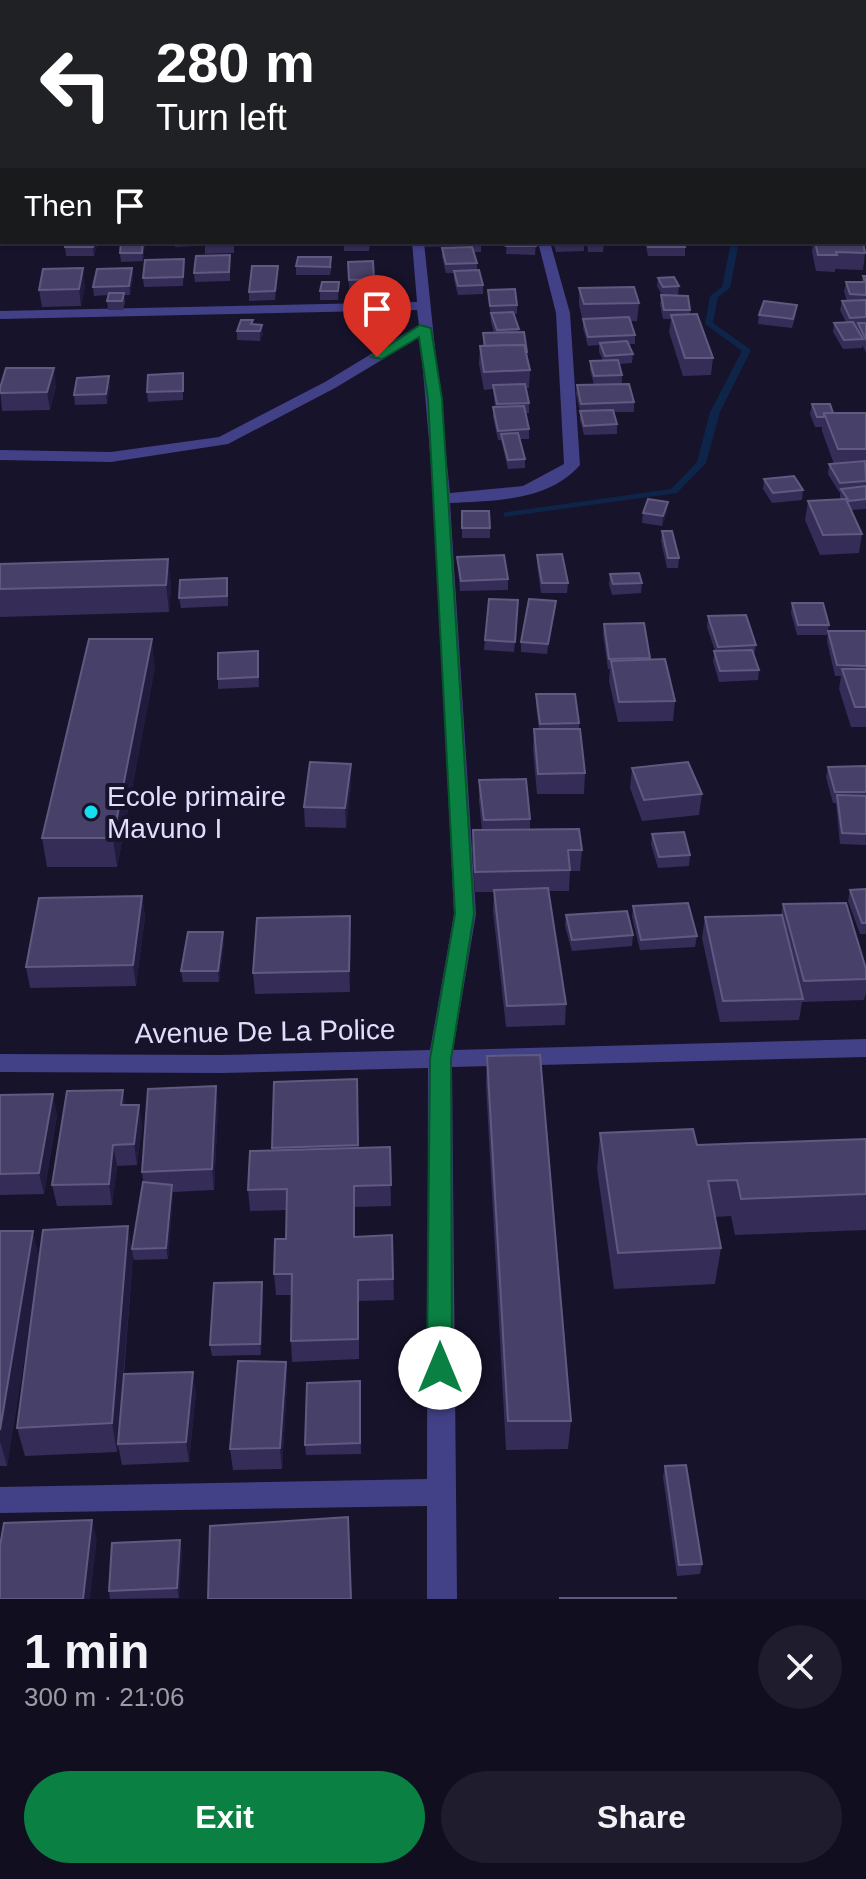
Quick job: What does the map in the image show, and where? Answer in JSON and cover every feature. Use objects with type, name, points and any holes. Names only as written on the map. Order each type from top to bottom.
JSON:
[{"type":"street","points":[[418,244],[442,498],[465,914],[440,1059],[439,1492],[442,1599]]},
{"type":"street","points":[[442,498],[500,496],[540,487],[572,465],[563,313],[545,244]]},
{"type":"street","points":[[0,315],[423,317]]},
{"type":"street","points":[[0,455],[111,457],[223,441],[330,385],[423,317]]},
{"type":"street","name":"Avenue De La Police","points":[[0,1063],[221,1064],[866,1048]]},
{"type":"street","points":[[0,1500],[439,1492]]},
{"type":"building","points":[[66,244],[94,244],[93,247],[65,247]]},
{"type":"building","points":[[121,244],[143,244],[142,253],[120,253]]},
{"type":"building","points":[[506,244],[536,244],[536,246]]},
{"type":"building","points":[[647,244],[684,244],[685,247],[648,247]]},
{"type":"building","points":[[815,244],[863,244],[865,253],[836,252],[837,255],[818,255]]},
{"type":"building","points":[[472,247],[477,263],[446,264],[442,248]]},
{"type":"building","points":[[230,255],[229,272],[194,273],[196,256]]},
{"type":"building","points":[[298,257],[331,257],[330,267],[296,266]]},
{"type":"building","points":[[184,259],[183,277],[143,278],[145,260]]},
{"type":"building","points":[[373,261],[374,279],[349,280],[348,262]]},
{"type":"building","points":[[252,266],[278,266],[275,291],[249,292]]},
{"type":"building","points":[[83,268],[79,289],[39,290],[43,269]]},
{"type":"building","points":[[132,268],[129,286],[93,287],[97,269]]},
{"type":"building","points":[[479,270],[483,285],[458,286],[454,271]]},
{"type":"building","points":[[863,276],[866,276],[866,295],[850,294],[846,282],[865,282]]},
{"type":"building","points":[[674,277],[679,286],[663,287],[658,278]]},
{"type":"building","points":[[322,282],[339,282],[338,291],[320,291]]},
{"type":"building","points":[[634,287],[639,303],[584,304],[579,288]]},
{"type":"building","points":[[515,289],[517,305],[490,306],[488,290]]},
{"type":"building","points":[[109,293],[124,293],[122,301],[107,301]]},
{"type":"building","points":[[661,295],[688,296],[690,310],[664,310]]},
{"type":"building","points":[[866,300],[866,317],[850,318],[842,301]]},
{"type":"building","points":[[764,301],[797,305],[793,319],[759,315]]},
{"type":"building","points":[[513,312],[519,329],[497,330],[491,313]]},
{"type":"building","points":[[697,314],[713,358],[685,358],[671,315]]},
{"type":"building","points":[[629,317],[635,335],[588,337],[583,319]]},
{"type":"building","points":[[241,320],[253,320],[251,324],[262,325],[260,331],[237,331]]},
{"type":"building","points":[[853,322],[863,339],[844,340],[834,323]]},
{"type":"building","points":[[858,323],[866,323],[866,340]]},
{"type":"building","points":[[524,332],[527,352],[524,345],[485,346],[483,333]]},
{"type":"building","points":[[627,341],[633,354],[605,356],[600,343]]},
{"type":"building","points":[[524,345],[530,370],[484,372],[480,346]]},
{"type":"building","points":[[618,360],[622,375],[594,376],[590,361]]},
{"type":"building","points":[[6,368],[54,368],[47,392],[0,393]]},
{"type":"building","points":[[183,373],[183,391],[147,392],[148,375]]},
{"type":"building","points":[[109,376],[106,394],[74,395],[77,378]]},
{"type":"building","points":[[525,384],[529,403],[497,404],[493,385]]},
{"type":"building","points":[[629,384],[634,402],[581,404],[577,385]]},
{"type":"building","points":[[812,404],[830,404],[833,413],[817,417]]},
{"type":"building","points":[[524,406],[529,429],[498,431],[493,407]]},
{"type":"building","points":[[613,410],[617,424],[584,426],[580,411]]},
{"type":"building","points":[[824,413],[866,413],[866,449],[838,449]]},
{"type":"building","points":[[518,433],[525,459],[508,460],[501,434]]},
{"type":"building","points":[[865,461],[866,481],[840,483],[829,464]]},
{"type":"building","points":[[794,476],[803,490],[773,493],[764,479]]},
{"type":"building","points":[[866,486],[866,499],[849,501],[841,489]]},
{"type":"building","points":[[648,499],[668,502],[663,516],[643,513]]},
{"type":"building","points":[[846,499],[862,534],[823,535],[808,501]]},
{"type":"building","points":[[462,511],[489,511],[490,528],[462,528]]},
{"type":"building","points":[[662,531],[672,531],[679,558],[668,558]]},
{"type":"building","points":[[562,554],[568,583],[542,583],[537,555]]},
{"type":"building","points":[[504,555],[508,579],[461,581],[457,557]]},
{"type":"building","points":[[168,559],[166,585],[0,589],[0,564]]},
{"type":"building","points":[[639,573],[642,583],[613,584],[610,574]]},
{"type":"building","points":[[227,578],[227,596],[179,598],[180,580]]},
{"type":"building","points":[[489,599],[518,600],[515,642],[485,640]]},
{"type":"building","points":[[529,599],[556,601],[548,644],[521,642]]},
{"type":"building","points":[[792,603],[823,603],[829,625],[798,625]]},
{"type":"building","points":[[746,615],[756,645],[718,647],[708,616]]},
{"type":"building","points":[[644,623],[650,658],[609,659],[604,624]]},
{"type":"building","points":[[828,631],[866,631],[866,666],[837,665]]},
{"type":"building","points":[[89,639],[152,639],[113,838],[42,838]]},
{"type":"building","points":[[752,650],[759,670],[720,671],[714,651]]},
{"type":"building","points":[[258,651],[258,677],[218,679],[218,653]]},
{"type":"building","points":[[665,659],[675,701],[619,702],[611,661]]},
{"type":"building","points":[[842,669],[866,669],[866,707],[855,707]]},
{"type":"building","points":[[536,694],[575,694],[579,723],[540,724]]},
{"type":"building","points":[[534,729],[580,729],[585,773],[538,774]]},
{"type":"building","points":[[310,762],[351,764],[345,808],[304,807]]},
{"type":"building","points":[[688,762],[702,794],[644,800],[632,768]]},
{"type":"building","points":[[866,766],[866,792],[835,792],[828,767]]},
{"type":"building","points":[[526,779],[530,819],[484,820],[479,780]]},
{"type":"building","points":[[837,795],[866,796],[866,834],[842,833]]},
{"type":"building","points":[[579,829],[582,850],[568,850],[570,870],[475,872],[473,830]]},
{"type":"building","points":[[684,832],[690,855],[659,857],[652,834]]},
{"type":"building","points":[[548,888],[566,1004],[507,1006],[494,890]]},
{"type":"building","points":[[866,889],[866,923],[862,923],[850,890]]},
{"type":"building","points":[[142,896],[133,965],[26,967],[39,898]]},
{"type":"building","points":[[688,903],[697,936],[641,940],[633,906]]},
{"type":"building","points":[[846,903],[866,969],[866,979],[804,981],[783,904]]},
{"type":"building","points":[[627,911],[633,935],[572,940],[566,915]]},
{"type":"building","points":[[782,915],[803,999],[723,1001],[705,917]]},
{"type":"building","points":[[350,916],[349,971],[253,973],[257,918]]},
{"type":"building","points":[[188,932],[223,932],[218,971],[181,971]]},
{"type":"building","points":[[540,1055],[571,1421],[508,1421],[487,1056]]},
{"type":"building","points":[[357,1079],[358,1145],[272,1148],[274,1082]]},
{"type":"building","points":[[216,1086],[212,1169],[142,1172],[148,1089]]},
{"type":"building","points":[[123,1090],[121,1105],[139,1105],[134,1144],[113,1145],[109,1184],[52,1185],[67,1091]]},
{"type":"building","points":[[53,1094],[39,1173],[0,1174],[0,1095]]},
{"type":"building","points":[[693,1129],[697,1145],[866,1139],[866,1194],[741,1199],[737,1180],[708,1181],[721,1248],[618,1253],[600,1133]]},
{"type":"building","points":[[390,1147],[391,1185],[354,1186],[354,1237],[392,1235],[393,1279],[358,1280],[358,1339],[291,1341],[292,1274],[274,1274],[275,1239],[286,1239],[287,1189],[248,1190],[250,1151]]},
{"type":"building","points":[[143,1182],[172,1185],[166,1248],[132,1249]]},
{"type":"building","points":[[128,1226],[112,1423],[17,1428],[43,1230]]},
{"type":"building","points":[[0,1231],[33,1231],[0,1430]]},
{"type":"building","points":[[262,1282],[260,1344],[210,1345],[214,1283]]},
{"type":"building","points":[[238,1361],[286,1362],[280,1448],[230,1449]]},
{"type":"building","points":[[193,1372],[186,1442],[118,1444],[124,1374]]},
{"type":"building","points":[[360,1381],[360,1443],[305,1445],[307,1383]]},
{"type":"building","points":[[686,1465],[702,1564],[679,1565],[665,1466]]},
{"type":"building","points":[[348,1517],[351,1599],[208,1599],[210,1526]]},
{"type":"building","points":[[92,1520],[83,1599],[0,1599],[0,1546],[4,1523]]},
{"type":"building","points":[[180,1540],[177,1588],[109,1591],[112,1543]]},
{"type":"building","points":[[676,1598],[676,1599],[560,1599]]},
{"type":"waterway","points":[[507,515],[674,491],[701,463],[715,412],[747,350],[709,324],[714,296],[726,288],[735,244]]},
{"type":"place","name":"Ecole primaire Mavuno I","points":[[91,812]]},
{"type":"route","points":[[377,357],[424,328],[435,399],[445,546],[465,914],[440,1059],[440,1368]]}]
